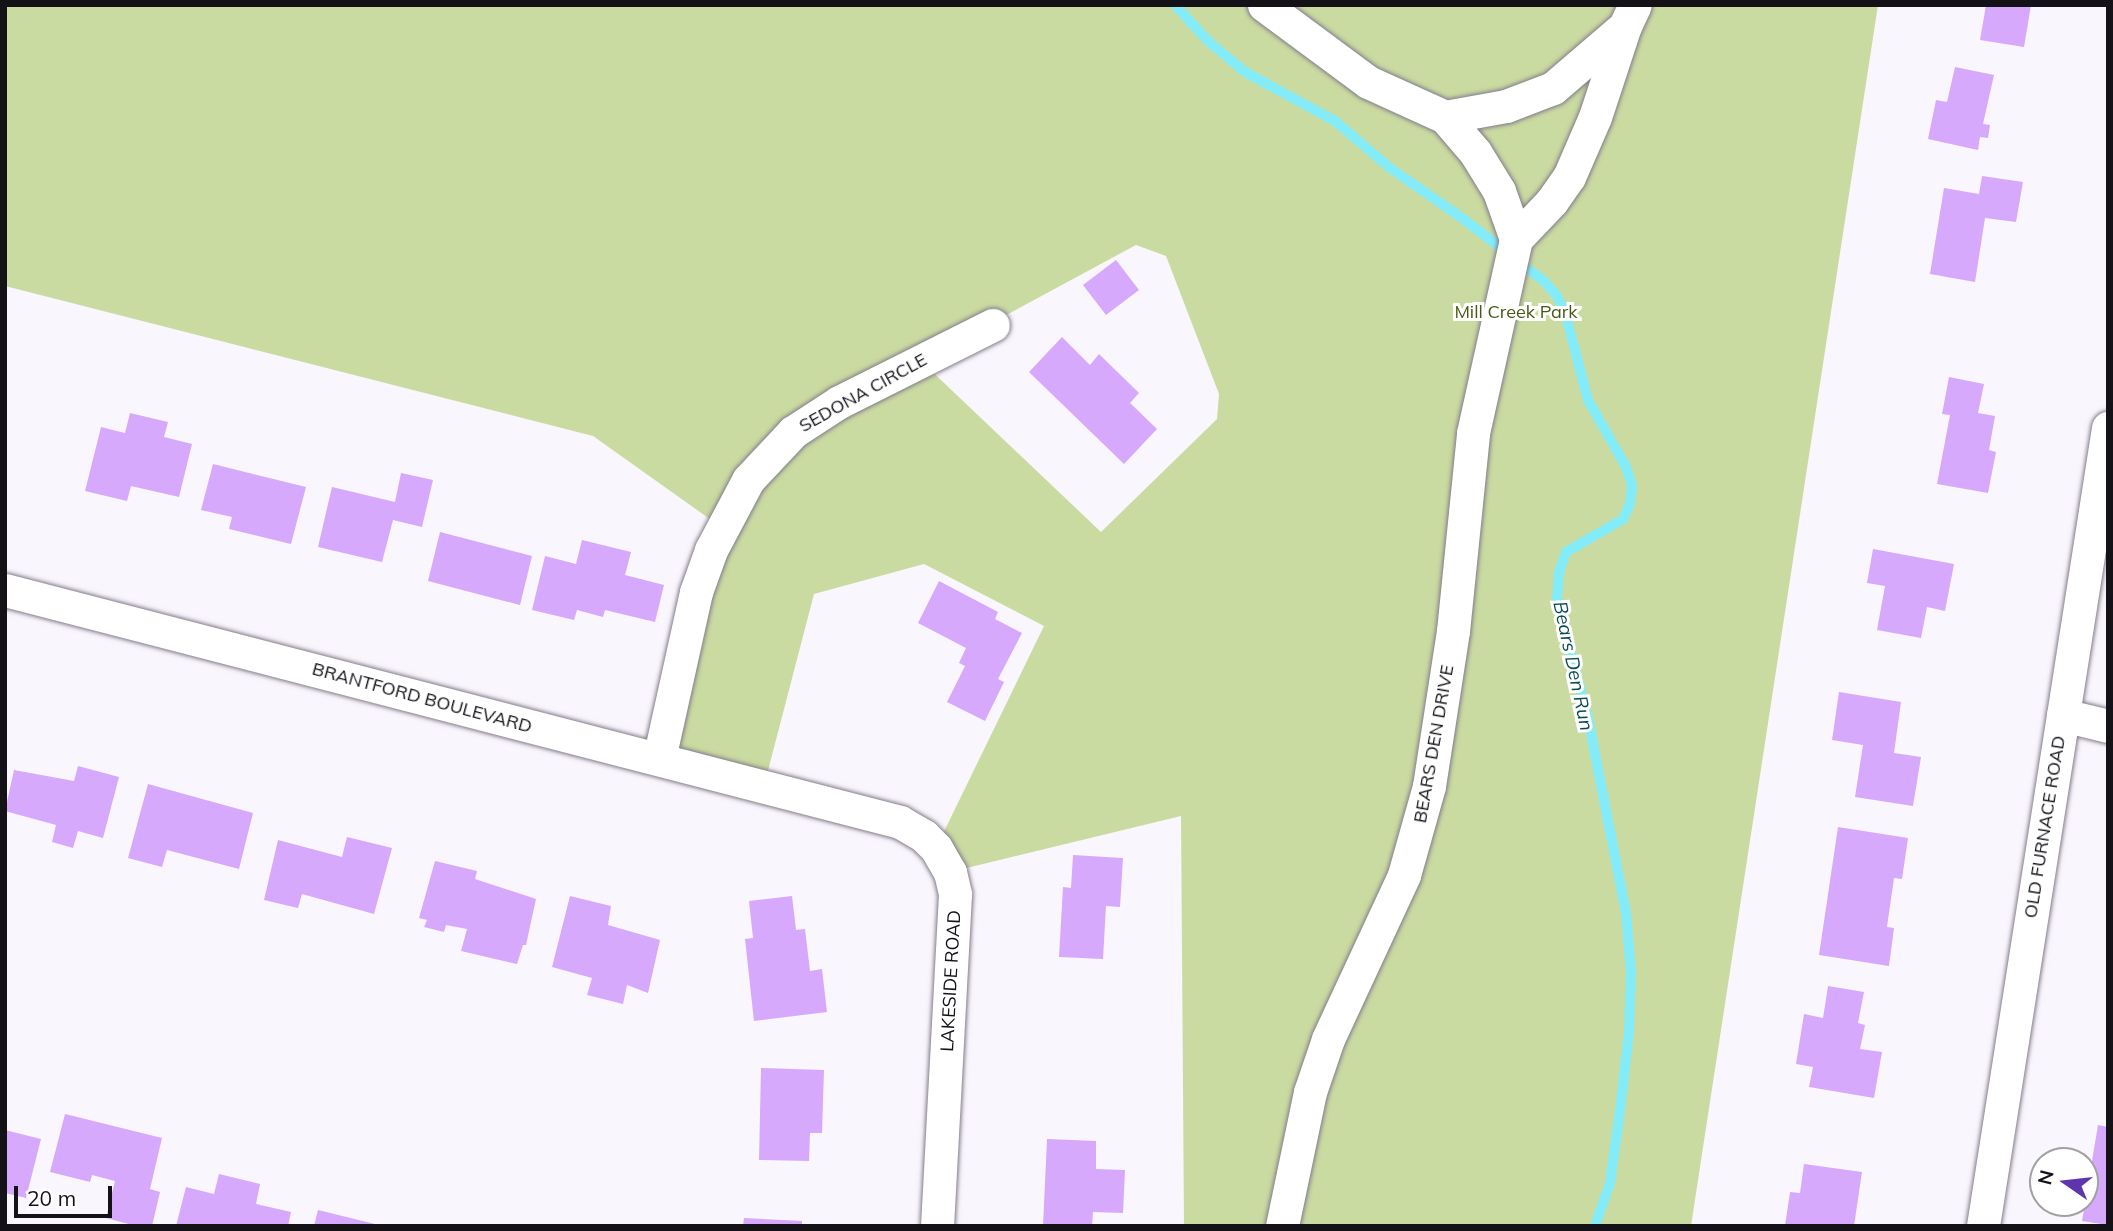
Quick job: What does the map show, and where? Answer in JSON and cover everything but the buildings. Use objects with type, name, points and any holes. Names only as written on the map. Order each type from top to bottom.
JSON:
[{"type":"street","points":[[1264,5],[1368,82],[1445,117],[1475,152],[1499,191],[1515,241],[1552,201],[1569,177],[1595,117],[1630,16]]},
{"type":"street","points":[[1445,117],[1506,106],[1553,88],[1630,16]]},
{"type":"street","name":"BEARS DEN DRIVE","points":[[1282,1226],[1310,1092],[1328,1039],[1404,875],[1426,799],[1451,644],[1467,476],[1483,387],[1515,241]]},
{"type":"street","name":"SEDONA CIRCLE","points":[[659,759],[696,592],[711,550],[748,480],[793,432],[816,417],[993,325]]},
{"type":"street","name":"OLD FURNACE ROAD","points":[[1983,1226],[2108,428]]},
{"type":"street","name":"BRANTFORD BOULEVARD","points":[[5,590],[839,806]]},
{"type":"street","points":[[2063,715],[2108,726]]},
{"type":"street","name":"LAKESIDE ROAD","points":[[839,806],[900,822],[924,836],[936,848],[950,872],[956,894],[937,1226]]},
{"type":"green space","name":"Mill Creek Park","points":[[5,5],[1878,5],[1691,1226],[1184,1226],[1181,816],[950,872],[936,848],[1044,626],[924,564],[814,594],[764,786],[659,759],[721,527],[593,436],[5,286]],"holes":[[[1136,245],[1166,256],[1219,394],[1217,419],[1101,532],[921,361]]]},
{"type":"waterway","name":"Bears Den Run","points":[[1175,5],[1208,41],[1245,72],[1335,121],[1390,168],[1462,218],[1544,281],[1557,296],[1566,316],[1588,400],[1626,467],[1632,485],[1630,504],[1623,519],[1566,552],[1559,572],[1557,600],[1588,718],[1626,913],[1631,971],[1629,1032],[1610,1183],[1595,1226]]}]
